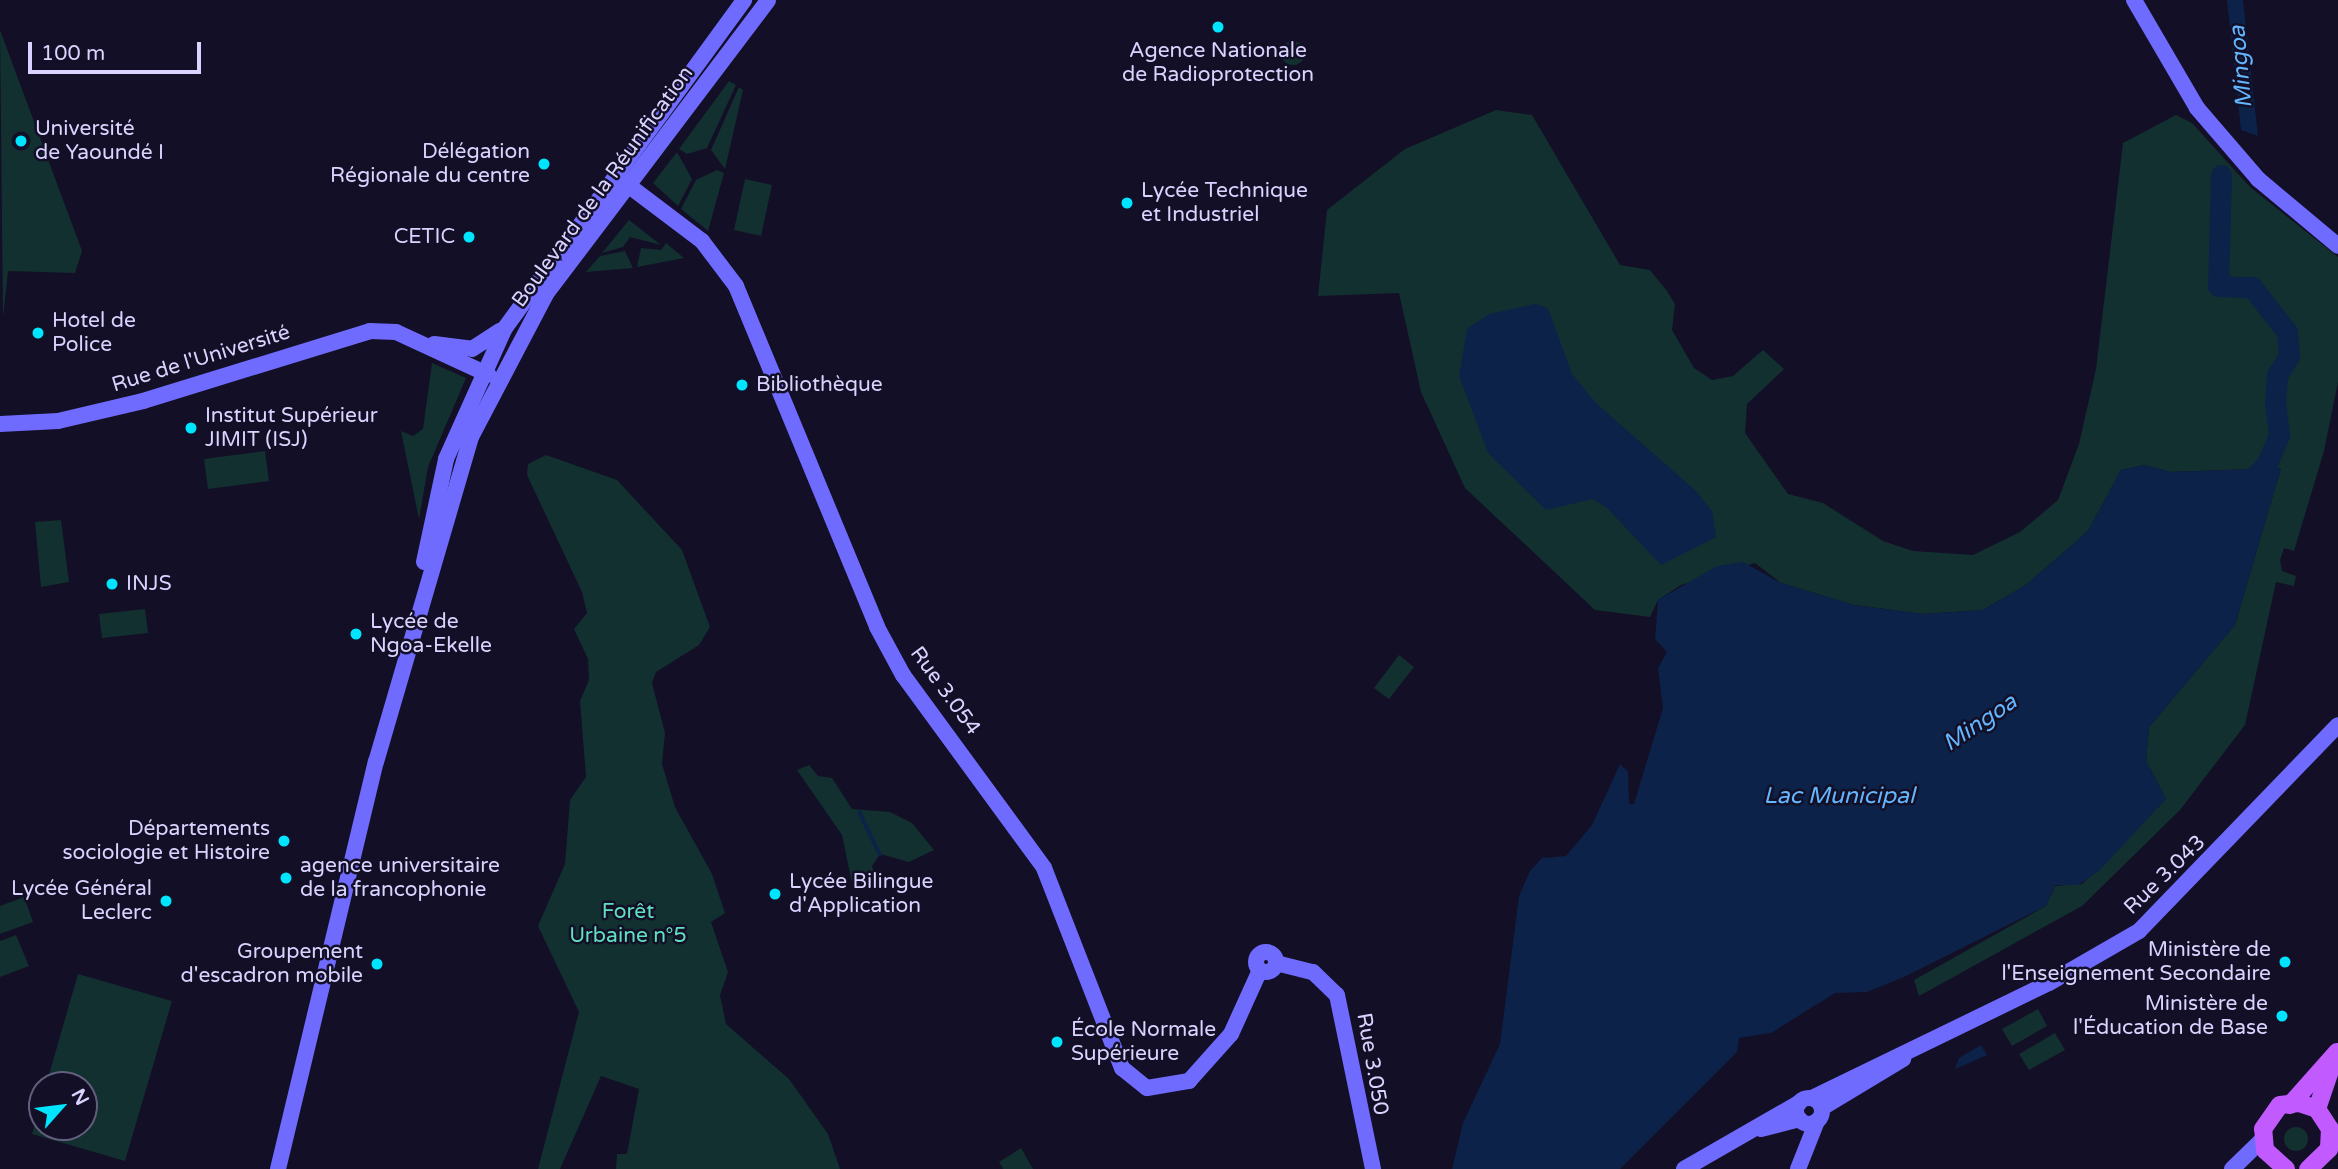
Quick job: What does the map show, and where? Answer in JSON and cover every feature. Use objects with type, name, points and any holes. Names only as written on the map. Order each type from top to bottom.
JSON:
[{"type":"main road","name":"Boulevard de la Réunification","points":[[278,1169],[417,607],[446,459],[481,370],[505,328],[744,0]]},
{"type":"main road","name":"Boulevard de la Réunification","points":[[417,607],[471,437],[546,294],[628,190],[768,0]]},
{"type":"main road","points":[[2134,0],[2197,108],[2247,167],[2338,246]]},
{"type":"main road","name":"Rue 3.054","points":[[616,176],[628,190],[702,241],[736,286],[877,627],[903,675],[1012,815],[1044,868],[1122,1068],[1147,1088],[1189,1081],[1231,1034],[1259,970],[1256,960],[1264,952],[1276,963]]},
{"type":"main road","name":"Rue de l'Université","points":[[411,339],[472,349],[505,328]]},
{"type":"main road","name":"Rue de l'Université","points":[[0,424],[58,421],[144,401],[360,333],[396,332],[481,370],[498,381]]},
{"type":"main road","name":"Rue 3.043","points":[[1684,1169],[1744,1132],[1809,1112],[1913,1051],[2140,931],[2338,725]]},
{"type":"main road","name":"Rue 3.050","points":[[1276,963],[1313,972],[1337,995],[1373,1169]]},
{"type":"main road","points":[[2232,1169],[2263,1139],[2270,1114],[2290,1105],[2337,1051]]},
{"type":"main road","points":[[2314,1168],[2333,1147],[2327,1116],[2337,1051]]},
{"type":"main road","points":[[2290,1105],[2327,1116]]},
{"type":"main road","points":[[1798,1169],[1808,1143],[1809,1112]]},
{"type":"main road","points":[[2263,1139],[2279,1168]]},
{"type":"green space","name":"Université de Yaoundé I","points":[[0,30],[82,251],[75,273],[8,271],[3,318]]},
{"type":"green space","points":[[1293,41],[1302,44],[1305,53],[1302,62],[1293,65],[1284,62],[1281,53],[1284,44]]},
{"type":"green space","points":[[729,81],[736,85],[707,148],[687,154],[679,149]]},
{"type":"green space","points":[[739,87],[743,90],[725,169],[711,150]]},
{"type":"green space","points":[[1496,110],[1532,115],[1620,265],[1650,270],[1667,291],[1675,304],[1672,330],[1694,368],[1712,380],[1733,376],[1763,350],[1784,369],[1747,404],[1745,433],[1788,494],[1823,503],[1883,541],[1913,551],[1973,555],[2020,532],[2058,500],[2079,444],[2096,369],[2123,143],[2176,115],[2192,123],[2250,187],[2338,257],[2338,382],[2324,451],[2294,551],[2284,548],[2280,560],[2282,571],[2296,576],[2294,586],[2276,582],[2245,725],[2180,810],[2082,906],[1919,996],[1914,980],[2046,906],[2055,886],[2082,884],[2166,799],[2146,761],[2149,727],[2235,625],[2281,468],[2171,472],[2144,465],[2121,470],[2088,531],[2026,585],[1983,610],[1923,614],[1854,605],[1781,583],[1755,563],[1681,585],[1658,600],[1650,617],[1595,610],[1465,488],[1421,392],[1399,293],[1318,296],[1327,210],[1405,149]]},
{"type":"green space","points":[[677,152],[692,179],[678,206],[653,183]]},
{"type":"green space","points":[[717,170],[724,173],[708,231],[681,209],[696,180]]},
{"type":"green space","points":[[745,179],[772,185],[761,236],[734,230]]},
{"type":"green space","points":[[629,220],[661,245],[630,237],[623,247],[602,253]]},
{"type":"green space","points":[[666,243],[684,258],[637,267],[641,248],[661,250]]},
{"type":"green space","points":[[625,251],[633,268],[586,272],[600,256]]},
{"type":"green space","points":[[432,363],[466,378],[428,467],[419,519],[401,431],[413,436],[423,429]]},
{"type":"green space","points":[[265,451],[269,481],[208,489],[204,459]]},
{"type":"green space","name":"Forêt Urbaine n°5","points":[[546,455],[617,480],[682,550],[710,627],[699,645],[656,672],[652,683],[665,733],[662,764],[675,807],[712,874],[725,913],[711,922],[728,972],[720,995],[726,1024],[789,1079],[828,1134],[840,1169],[616,1169],[617,1154],[627,1154],[639,1089],[601,1076],[560,1169],[538,1169],[579,1012],[538,926],[565,864],[570,800],[586,777],[580,701],[589,680],[588,659],[574,629],[587,613],[582,592],[527,475],[528,464]]},
{"type":"green space","points":[[61,520],[69,582],[41,587],[35,522]]},
{"type":"green space","points":[[145,609],[148,633],[102,638],[99,614]]},
{"type":"green space","points":[[1399,655],[1414,667],[1389,699],[1374,688]]},
{"type":"green space","points":[[809,765],[818,776],[832,778],[852,809],[890,812],[912,823],[934,850],[909,862],[880,854],[872,866],[877,881],[852,883],[842,835],[797,770]]},
{"type":"green space","points":[[24,897],[33,922],[0,934],[0,906]]},
{"type":"green space","points":[[16,935],[29,966],[0,977],[0,941]]},
{"type":"green space","points":[[78,974],[172,1001],[125,1161],[56,1141],[98,1141],[98,1071],[50,1071]]},
{"type":"green space","points":[[2038,1009],[2047,1026],[2012,1046],[2002,1029]]},
{"type":"green space","points":[[2055,1033],[2065,1050],[2029,1070],[2019,1054]]},
{"type":"green space","points":[[2296,1127],[2305,1130],[2308,1139],[2305,1148],[2296,1151],[2287,1148],[2284,1139],[2287,1130]]},
{"type":"green space","points":[[1021,1148],[1033,1169],[1003,1169],[999,1162]]},
{"type":"water","points":[[2227,0],[2243,0],[2258,136],[2241,130]]},
{"type":"water","points":[[1535,304],[1548,308],[1572,374],[1596,403],[1696,491],[1712,511],[1716,537],[1661,565],[1607,508],[1593,499],[1546,510],[1488,453],[1459,376],[1467,329],[1489,314]]},
{"type":"water","name":"Lac Municipal","points":[[2144,465],[2171,472],[2281,468],[2235,625],[2149,727],[2146,761],[2166,799],[2100,870],[2078,885],[2055,885],[2046,906],[1904,977],[1867,992],[1835,993],[1771,1033],[1739,1038],[1737,1052],[1620,1169],[1452,1169],[1463,1123],[1500,1044],[1519,896],[1530,871],[1542,858],[1566,856],[1592,825],[1620,764],[1628,772],[1629,804],[1634,804],[1663,708],[1658,668],[1667,652],[1655,639],[1658,600],[1717,566],[1743,562],[1781,583],[1854,605],[1923,614],[1983,610],[2026,585],[2088,531],[2121,470]]},
{"type":"water","points":[[1981,1045],[1987,1055],[1955,1069],[1959,1058]]},
{"type":"waterway","name":"Mingoa","points":[[2221,175],[2218,286],[2252,287],[2287,332],[2289,356],[2277,375],[2275,402],[2279,435],[2266,465],[2246,484]]},
{"type":"waterway","points":[[860,813],[880,854]]},
{"type":"place","name":"Agence Nationale de Radioprotection","points":[[1218,27]]},
{"type":"place","name":"Université de Yaoundé I","points":[[21,141]]},
{"type":"place","name":"Délégation Régionale du centre","points":[[544,164]]},
{"type":"place","name":"Lycée Technique et Industriel","points":[[1127,203]]},
{"type":"place","name":"CETIC","points":[[469,237]]},
{"type":"place","name":"Hotel de Police","points":[[38,333]]},
{"type":"place","name":"Bibliothèque","points":[[742,385]]},
{"type":"place","name":"Institut Supérieur JIMIT (ISJ)","points":[[191,428]]},
{"type":"place","name":"INJS","points":[[112,584]]},
{"type":"place","name":"Lycée de Ngoa-Ekelle","points":[[356,634]]},
{"type":"place","name":"Départements sociologie et Histoire","points":[[284,841]]},
{"type":"place","name":"agence universitaire de la francophonie","points":[[286,878]]},
{"type":"place","name":"Lycée Bilingue d'Application","points":[[775,894]]},
{"type":"place","name":"Lycée Général Leclerc","points":[[166,901]]},
{"type":"place","name":"Ministère de l'Enseignement Secondaire","points":[[2285,962]]},
{"type":"place","name":"Groupement d'escadron mobile","points":[[377,964]]},
{"type":"place","name":"Ministère de l'Éducation de Base","points":[[2282,1016]]},
{"type":"place","name":"École Normale Supérieure","points":[[1057,1042]]}]
